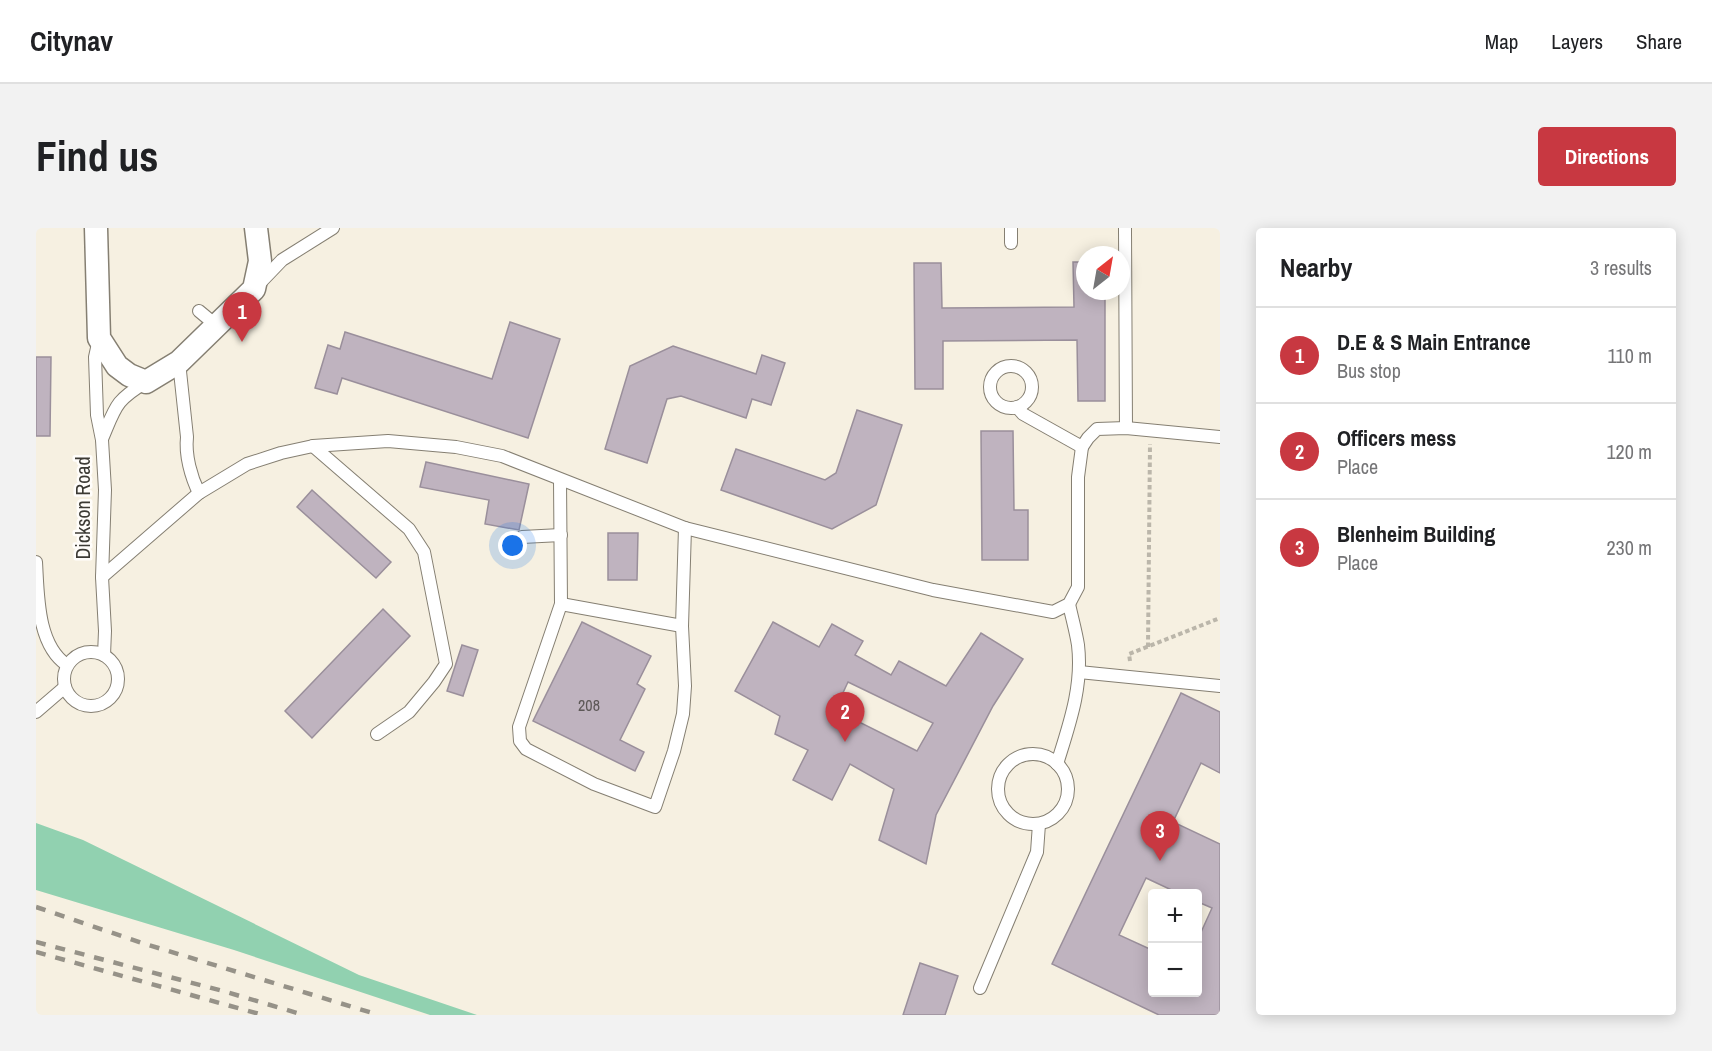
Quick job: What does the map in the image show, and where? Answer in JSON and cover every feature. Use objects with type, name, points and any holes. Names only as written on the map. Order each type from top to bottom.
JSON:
[{"type":"street","points":[[96,228],[99,338],[117,366],[129,375],[146,381],[179,362],[254,289],[260,261],[255,228]]},
{"type":"lane","points":[[254,289],[282,260],[333,228]]},
{"type":"lane","points":[[1011,228],[1011,243]]},
{"type":"lane","points":[[1125,228],[1126,428]]},
{"type":"lane","points":[[199,311],[217,326]]},
{"type":"lane","name":"Dickson Road","points":[[99,338],[95,357],[97,415],[102,440],[105,490],[102,577],[104,655]]},
{"type":"lane","points":[[179,362],[187,437],[186,448],[199,493]]},
{"type":"lane","name":"Dickson Road","points":[[102,440],[116,406],[126,395],[146,381]]},
{"type":"lane","points":[[1017,407],[1023,414],[1082,447]]},
{"type":"lane","points":[[102,577],[199,493],[247,464],[313,446],[388,441],[456,447],[502,456],[685,528],[933,590],[1053,612],[1069,604],[1078,587],[1078,477],[1082,447],[1088,438],[1098,429],[1126,428],[1220,437]]},
{"type":"lane","points":[[313,446],[409,529],[424,552],[446,664],[408,712],[378,734]]},
{"type":"lane","points":[[560,480],[561,604],[519,727],[520,741],[526,749],[594,784],[655,807],[674,752],[683,714],[685,686],[682,626],[685,528]]},
{"type":"lane","points":[[522,537],[561,535]]},
{"type":"lane","points":[[36,562],[39,610],[52,651],[57,658],[68,665]]},
{"type":"lane","points":[[561,604],[682,626]]},
{"type":"lane","points":[[1057,764],[1075,704],[1079,672],[1078,644],[1069,604]]},
{"type":"lane","points":[[88,652],[104,655],[116,667],[118,676],[116,692],[111,699],[96,706],[87,707],[73,700],[65,687],[64,680],[68,665],[80,654],[88,652]]},
{"type":"lane","points":[[1079,672],[1220,686]]},
{"type":"lane","points":[[36,712],[65,687]]},
{"type":"lane","points":[[1035,754],[1047,757],[1057,764],[1067,778],[1069,790],[1060,813],[1038,824],[1023,823],[1012,817],[1004,808],[999,795],[999,783],[1003,771],[1012,761],[1035,754]]},
{"type":"lane","points":[[980,988],[1037,852],[1038,824]]},
{"type":"path","points":[[1150,430],[1148,647],[1220,618]]},
{"type":"green space","points":[[36,823],[83,840],[359,975],[477,1015],[430,1015],[234,950],[36,890]]},
{"type":"building","points":[[1073,262],[1076,262],[1076,300],[1105,300],[1105,401],[1078,401],[1077,340],[943,341],[943,389],[915,389],[914,263],[941,263],[942,308],[1074,307]]},
{"type":"building","points":[[510,322],[560,339],[528,438],[342,378],[337,394],[315,388],[328,345],[340,349],[345,332],[492,379]]},
{"type":"building","points":[[673,346],[756,374],[762,355],[785,363],[771,405],[752,399],[746,418],[681,396],[667,399],[647,463],[605,449],[630,366]]},
{"type":"building","points":[[36,357],[51,357],[50,436],[36,436]]},
{"type":"building","points":[[857,410],[902,425],[876,505],[832,529],[721,490],[736,449],[825,480],[836,473]]},
{"type":"building","points":[[981,431],[1013,431],[1014,510],[1028,510],[1028,560],[982,560]]},
{"type":"building","points":[[426,462],[529,484],[519,530],[485,524],[489,500],[420,487]]},
{"type":"building","points":[[312,490],[391,562],[376,578],[297,507]]},
{"type":"building","points":[[608,533],[638,533],[637,580],[608,580]]},
{"type":"building","points":[[383,609],[410,636],[312,738],[285,711]]},
{"type":"building","points":[[582,622],[651,656],[637,684],[645,689],[620,740],[644,752],[635,771],[533,721]]},
{"type":"building","points":[[773,622],[819,647],[832,624],[863,641],[855,655],[891,675],[899,661],[946,686],[981,633],[1023,659],[993,706],[936,815],[926,864],[879,840],[894,789],[850,764],[832,800],[793,780],[808,750],[775,734],[780,716],[735,691]],"holes":[[[848,682],[933,723],[917,751],[835,710]]]},
{"type":"building","points":[[462,645],[478,650],[463,696],[447,691]]},
{"type":"building","points":[[1181,693],[1220,712],[1220,773],[1201,763],[1173,822],[1220,844],[1220,1015],[1159,1015],[1052,964]]},
{"type":"building","points":[[920,963],[958,976],[945,1015],[903,1015]]},
{"type":"railway","points":[[36,907],[142,943],[379,1015]]},
{"type":"railway","points":[[36,942],[223,991],[304,1015]]},
{"type":"railway","points":[[36,952],[263,1015]]},
{"type":"place","name":"D.E & S Main Entrance","points":[[242,342]]},
{"type":"place","name":"Officers mess","points":[[845,742]]},
{"type":"place","name":"Blenheim Building","points":[[1160,861]]}]
